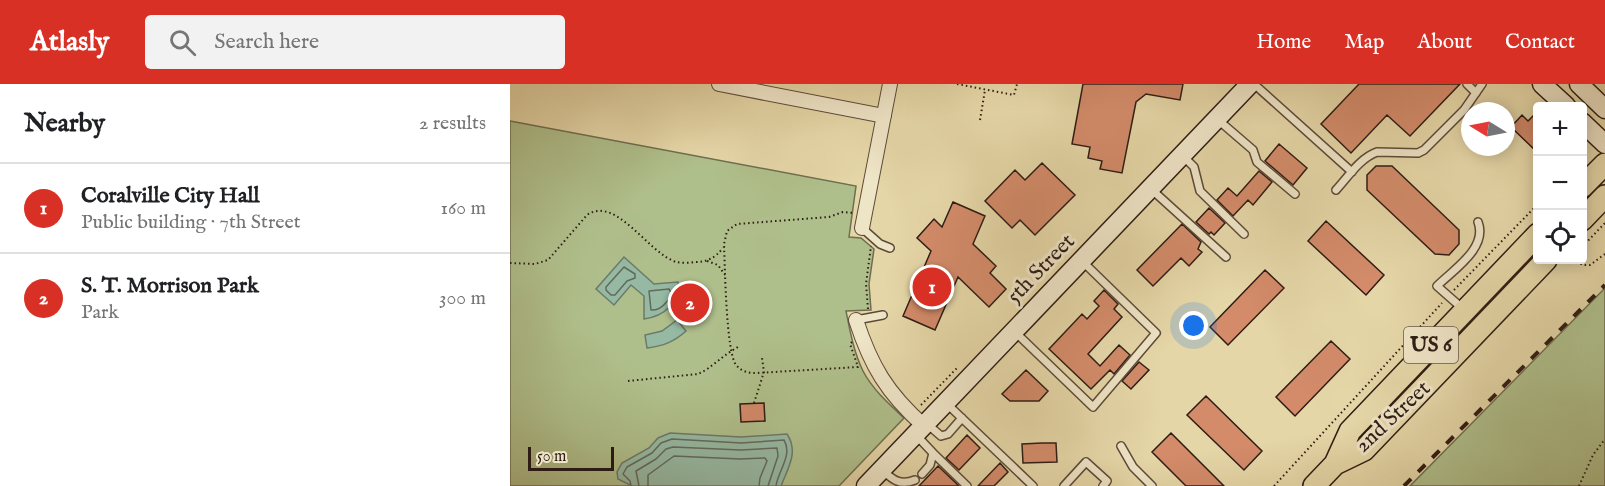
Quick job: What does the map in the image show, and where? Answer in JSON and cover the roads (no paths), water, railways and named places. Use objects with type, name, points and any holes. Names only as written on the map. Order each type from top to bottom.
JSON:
[{"type":"main road","points":[[1587,182],[1605,164]]},
{"type":"main road","points":[[1587,215],[1605,196]]},
{"type":"main road","name":"2nd Street","points":[[1314,486],[1335,464],[1350,431],[1533,239]]},
{"type":"main road","name":"2nd Street","points":[[1335,464],[1364,450],[1542,264]]},
{"type":"street","points":[[720,84],[884,116]]},
{"type":"street","points":[[862,228],[890,84]]},
{"type":"street","name":"5th Street","points":[[874,481],[923,423],[946,403],[1252,84]]},
{"type":"street","points":[[1542,84],[1562,102]]},
{"type":"street","points":[[1579,84],[1605,109]]},
{"type":"street","points":[[1587,127],[1605,144]]},
{"type":"street","points":[[856,320],[866,351],[876,371],[903,407],[923,423]]},
{"type":"lane","points":[[1252,84],[1352,172]]},
{"type":"lane","points":[[1467,84],[1476,93]]},
{"type":"lane","points":[[1336,190],[1367,157],[1377,152],[1418,153],[1424,150],[1464,110],[1482,84]]},
{"type":"lane","points":[[1217,119],[1253,150],[1257,162],[1294,194]]},
{"type":"lane","points":[[1182,155],[1194,167],[1200,190],[1244,234]]},
{"type":"lane","points":[[1151,189],[1226,256]]},
{"type":"lane","points":[[1464,310],[1437,286],[1475,249],[1481,234],[1478,222]]},
{"type":"lane","points":[[862,228],[880,244],[890,248]]},
{"type":"lane","points":[[1014,331],[1093,407],[1156,333],[1082,261]]},
{"type":"lane","points":[[856,320],[883,315]]},
{"type":"lane","points":[[946,403],[1033,486]]},
{"type":"lane","points":[[923,423],[941,436],[948,434],[962,417]]},
{"type":"lane","points":[[923,423],[933,453],[967,486]]},
{"type":"lane","points":[[1121,446],[1133,467],[1152,486]]},
{"type":"lane","points":[[922,474],[930,465],[933,453]]},
{"type":"lane","points":[[1064,486],[1086,462],[1107,481],[1103,486]]},
{"type":"lane","points":[[874,481],[906,485],[915,480]]},
{"type":"water","points":[[624,257],[654,284],[678,282],[676,296],[664,312],[644,319],[644,296],[631,285],[614,305],[596,289]]},
{"type":"water","points":[[677,320],[686,331],[668,343],[647,348],[645,335],[662,331]]},
{"type":"water","points":[[670,433],[741,437],[787,434],[792,447],[791,460],[781,486],[632,486],[618,479],[617,472],[622,463],[649,448],[658,438]]},
{"type":"railway","points":[[1404,486],[1605,285]]},
{"type":"place","name":"Coralville City Hall","points":[[932,287]]},
{"type":"place","name":"S. T. Morrison Park","points":[[690,303]]}]
